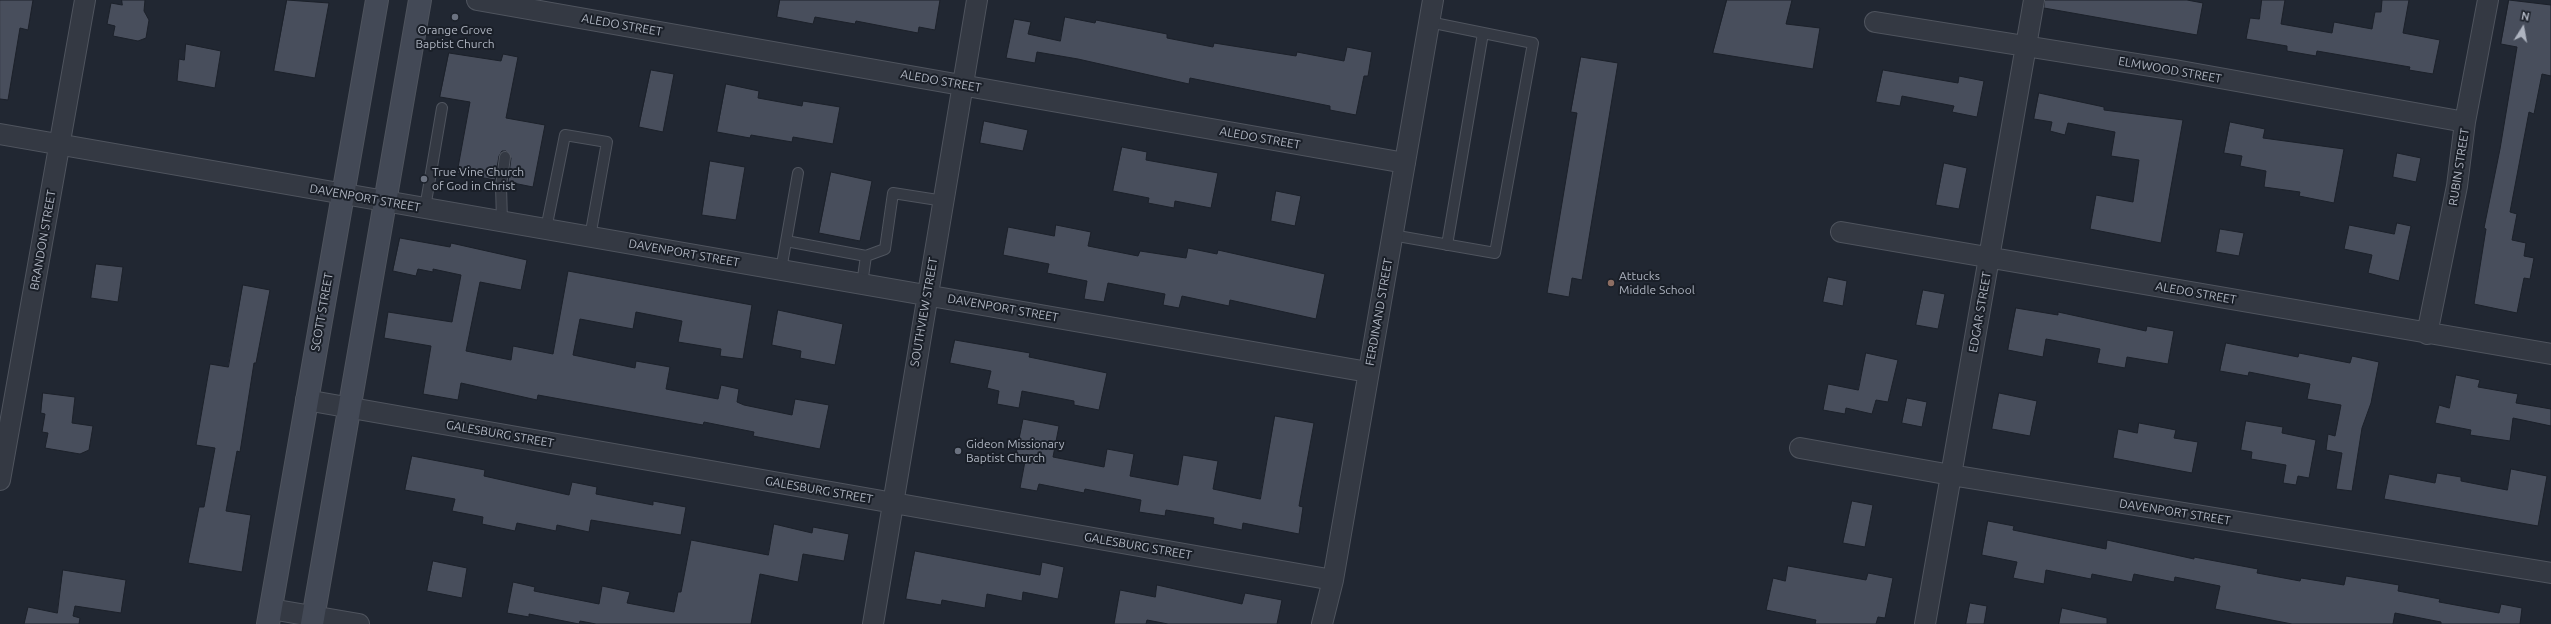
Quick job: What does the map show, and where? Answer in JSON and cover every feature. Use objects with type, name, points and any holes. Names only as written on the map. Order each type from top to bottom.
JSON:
[{"type":"main road","name":"SCOTT STREET","points":[[269,616],[377,0]]},
{"type":"main road","points":[[312,620],[420,0]]},
{"type":"street","name":"BRANDON STREET","points":[[0,480],[85,0]]},
{"type":"street","name":"ALEDO STREET","points":[[477,0],[1405,163]]},
{"type":"street","name":"SOUTHVIEW STREET","points":[[873,624],[976,0]]},
{"type":"street","name":"FERDINAND STREET","points":[[1322,624],[1333,580],[1433,0]]},
{"type":"street","name":"EDGAR STREET","points":[[1925,624],[2034,0]]},
{"type":"street","name":"RUBIN STREET","points":[[2427,334],[2457,186],[2465,122],[2488,0]]},
{"type":"street","name":"ELMWOOD STREET","points":[[1875,22],[2175,70],[2465,122]]},
{"type":"street","name":"DAVENPORT STREET","points":[[0,134],[1368,372]]},
{"type":"street","name":"ALEDO STREET","points":[[1841,232],[1990,256],[2427,334],[2551,354]]},
{"type":"street","name":"GALESBURG STREET","points":[[306,400],[1333,580]]},
{"type":"street","name":"DAVENPORT STREET","points":[[1800,448],[1951,475],[2551,573]]},
{"type":"street","points":[[269,616],[359,624]]},
{"type":"lane","points":[[1392,235],[1495,253],[1532,50],[1533,43],[1429,22]]},
{"type":"lane","points":[[1447,245],[1483,33]]},
{"type":"lane","points":[[425,208],[442,108]]},
{"type":"lane","points":[[546,229],[565,135],[607,142],[590,237]]},
{"type":"lane","points":[[502,221],[501,186],[505,157]]},
{"type":"lane","points":[[781,270],[798,173]]},
{"type":"lane","points":[[786,241],[866,256],[885,249],[893,193],[944,201]]},
{"type":"lane","points":[[862,284],[866,256]]},
{"type":"building","points":[[0,0],[33,0],[28,30],[20,28],[8,100],[0,99]]},
{"type":"building","points":[[122,0],[145,0],[144,11],[149,20],[146,38],[138,41],[113,36],[115,26],[107,24],[111,3],[122,5]]},
{"type":"building","points":[[287,0],[329,3],[315,78],[274,71]]},
{"type":"building","points":[[780,0],[940,0],[935,30],[919,27],[918,33],[856,21],[855,24],[815,17],[813,24],[777,17]]},
{"type":"building","points":[[1727,0],[1792,0],[1786,24],[1820,28],[1813,69],[1713,53]]},
{"type":"building","points":[[2045,0],[2187,0],[2203,3],[2197,35],[2044,8]]},
{"type":"building","points":[[2262,0],[2285,0],[2281,24],[2332,33],[2334,22],[2372,29],[2375,12],[2381,12],[2382,0],[2409,0],[2403,33],[2440,40],[2433,74],[2409,70],[2410,67],[2317,51],[2316,56],[2287,51],[2287,46],[2246,39],[2250,18],[2259,19]]},
{"type":"building","points":[[2509,0],[2551,5],[2551,76],[2542,74],[2534,114],[2529,112],[2510,212],[2517,214],[2512,240],[2526,243],[2524,256],[2534,258],[2530,279],[2524,278],[2517,313],[2474,304],[2486,229],[2484,228],[2500,149],[2517,47],[2501,44]]},
{"type":"building","points":[[1065,17],[1095,23],[1096,20],[1167,34],[1167,38],[1213,47],[1214,43],[1296,56],[1297,52],[1344,61],[1347,47],[1372,52],[1368,76],[1364,76],[1356,115],[1330,110],[1330,106],[1190,78],[1189,84],[1078,59],[1037,52],[1035,63],[1006,58],[1014,19],[1031,22],[1028,34],[1060,41]]},
{"type":"building","points":[[186,44],[221,51],[215,88],[177,81],[179,59],[184,60]]},
{"type":"building","points":[[449,53],[501,61],[503,54],[518,57],[506,118],[545,125],[533,187],[508,182],[511,158],[506,151],[502,151],[499,156],[495,180],[457,173],[470,102],[440,97]]},
{"type":"building","points":[[1581,57],[1618,63],[1582,280],[1572,278],[1569,297],[1547,293],[1577,113],[1571,112]]},
{"type":"building","points":[[651,70],[674,74],[663,132],[639,127]]},
{"type":"building","points":[[1883,70],[1958,83],[1959,76],[1984,81],[1977,117],[1952,112],[1954,106],[1902,96],[1900,106],[1876,102]]},
{"type":"building","points":[[726,84],[759,91],[758,98],[802,106],[803,101],[840,107],[833,144],[793,137],[792,142],[751,135],[750,138],[717,132]]},
{"type":"building","points":[[2039,93],[2104,107],[2104,110],[2183,120],[2161,243],[2090,229],[2096,195],[2133,202],[2139,160],[2111,156],[2115,132],[2068,123],[2065,135],[2050,131],[2052,122],[2034,119]]},
{"type":"building","points":[[984,121],[1028,130],[1023,151],[980,143]]},
{"type":"building","points":[[2230,122],[2265,129],[2263,138],[2344,149],[2334,203],[2299,196],[2300,192],[2264,187],[2266,171],[2240,166],[2242,156],[2224,153]]},
{"type":"building","points":[[1122,147],[1147,152],[1146,160],[1218,173],[1211,208],[1175,201],[1174,208],[1148,203],[1149,198],[1113,191]]},
{"type":"building","points":[[2397,153],[2421,158],[2416,182],[2393,177]]},
{"type":"building","points":[[710,161],[745,167],[736,220],[702,215]]},
{"type":"building","points":[[1944,163],[1967,168],[1959,209],[1936,205]]},
{"type":"building","points":[[831,172],[872,181],[860,241],[819,233]]},
{"type":"building","points":[[1276,191],[1301,196],[1295,226],[1271,221]]},
{"type":"building","points":[[2397,223],[2411,226],[2399,281],[2368,273],[2372,255],[2344,249],[2349,225],[2394,234]]},
{"type":"building","points":[[1056,225],[1091,232],[1088,246],[1138,256],[1140,251],[1186,258],[1188,248],[1217,254],[1218,250],[1325,274],[1316,319],[1230,300],[1229,306],[1182,296],[1179,308],[1163,305],[1165,294],[1108,283],[1104,302],[1084,299],[1087,281],[1047,273],[1049,264],[1003,255],[1008,227],[1054,236]]},
{"type":"building","points":[[2220,229],[2244,233],[2239,256],[2216,252]]},
{"type":"building","points":[[400,238],[450,247],[451,243],[527,260],[521,290],[480,282],[466,351],[511,360],[513,346],[553,354],[568,271],[752,305],[743,359],[720,356],[721,349],[678,342],[682,321],[636,312],[633,329],[580,319],[573,355],[635,368],[636,361],[670,367],[666,389],[718,399],[721,385],[739,389],[737,402],[744,405],[792,415],[795,399],[829,405],[820,449],[753,436],[754,432],[704,422],[703,425],[538,395],[537,400],[461,383],[458,400],[423,394],[431,346],[384,338],[388,312],[452,322],[461,275],[433,269],[433,272],[418,269],[416,276],[393,271]]},
{"type":"building","points":[[96,264],[123,267],[118,302],[91,298]]},
{"type":"building","points":[[1828,277],[1847,281],[1843,306],[1823,302]]},
{"type":"building","points":[[243,285],[270,290],[256,363],[254,363],[240,452],[237,451],[226,511],[251,515],[242,572],[188,563],[199,507],[204,507],[215,448],[196,445],[210,364],[228,367]]},
{"type":"building","points":[[1923,290],[1945,294],[1938,329],[1916,325]]},
{"type":"building","points":[[2016,308],[2058,315],[2058,312],[2146,331],[2147,326],[2174,331],[2168,364],[2127,357],[2125,368],[2097,363],[2100,349],[2046,339],[2043,357],[2008,350]]},
{"type":"building","points":[[778,310],[843,324],[835,365],[800,358],[801,351],[772,345]]},
{"type":"building","points":[[955,340],[1030,353],[1029,357],[1107,373],[1099,410],[1074,405],[1074,401],[1022,391],[1019,408],[997,404],[999,391],[987,388],[991,371],[950,363]]},
{"type":"building","points":[[2226,343],[2298,357],[2299,353],[2350,363],[2352,356],[2379,362],[2371,403],[2362,428],[2352,491],[2336,489],[2342,453],[2326,450],[2328,434],[2335,436],[2341,405],[2307,399],[2310,384],[2249,372],[2248,376],[2220,371]]},
{"type":"building","points":[[1866,353],[1898,360],[1888,402],[1876,400],[1872,414],[1846,408],[1845,414],[1823,410],[1828,384],[1858,390]]},
{"type":"building","points":[[2456,375],[2480,380],[2478,387],[2518,394],[2516,403],[2551,409],[2551,426],[2513,418],[2510,441],[2470,435],[2471,430],[2435,423],[2439,405],[2449,408]]},
{"type":"building","points":[[43,393],[75,397],[72,423],[93,426],[89,450],[80,454],[45,448],[48,433],[42,432],[45,414],[41,413]]},
{"type":"building","points":[[1999,393],[2037,401],[2030,436],[1992,429]]},
{"type":"building","points":[[1907,398],[1927,402],[1922,427],[1902,423]]},
{"type":"building","points":[[1275,416],[1314,423],[1299,506],[1303,507],[1299,534],[1243,523],[1242,530],[1213,524],[1214,518],[1166,510],[1165,516],[1139,512],[1141,500],[1085,489],[1084,493],[1039,484],[1037,491],[1020,488],[1026,456],[1016,454],[1023,419],[1059,426],[1053,457],[1104,467],[1107,449],[1134,454],[1130,476],[1178,485],[1183,455],[1218,461],[1213,489],[1260,499]]},
{"type":"building","points":[[2246,421],[2283,427],[2282,433],[2316,440],[2309,478],[2298,476],[2296,485],[2283,483],[2286,465],[2251,459],[2252,452],[2241,450]]},
{"type":"building","points":[[2139,423],[2176,430],[2174,438],[2198,442],[2192,473],[2113,458],[2118,429],[2137,433]]},
{"type":"building","points":[[412,456],[485,470],[484,476],[569,495],[572,482],[597,487],[596,494],[653,505],[653,501],[686,507],[681,535],[591,520],[589,532],[557,525],[556,531],[517,523],[515,531],[482,524],[483,517],[452,511],[455,499],[405,490]]},
{"type":"building","points":[[2511,469],[2547,476],[2538,526],[2384,499],[2389,474],[2435,483],[2437,473],[2461,477],[2461,481],[2507,490]]},
{"type":"building","points":[[1852,501],[1873,505],[1865,547],[1843,543]]},
{"type":"building","points":[[1988,521],[2014,526],[2013,530],[2106,549],[2107,540],[2194,559],[2194,557],[2258,569],[2257,573],[2300,581],[2301,578],[2344,585],[2346,576],[2399,585],[2398,591],[2440,599],[2439,602],[2499,613],[2501,604],[2522,608],[2520,624],[2441,624],[2441,622],[2395,613],[2393,624],[2292,624],[2215,609],[2220,586],[2175,577],[2174,582],[2134,574],[2132,582],[2092,574],[2091,579],[2046,570],[2044,584],[2013,578],[2017,562],[1982,555]]},
{"type":"building","points":[[774,524],[812,533],[813,527],[849,534],[844,561],[803,554],[798,582],[760,574],[751,624],[596,624],[580,621],[579,624],[529,614],[529,617],[507,613],[513,582],[535,587],[534,591],[599,604],[602,586],[630,592],[627,603],[674,612],[678,592],[681,592],[691,540],[768,555]]},
{"type":"building","points":[[915,551],[1040,575],[1042,562],[1064,567],[1058,599],[1023,592],[1022,601],[987,594],[985,608],[942,600],[941,605],[906,599]]},
{"type":"building","points":[[433,561],[467,568],[462,598],[427,591]]},
{"type":"building","points":[[1788,566],[1866,580],[1868,573],[1893,578],[1885,618],[1878,617],[1876,624],[1815,624],[1816,620],[1766,610],[1773,578],[1785,581]]},
{"type":"building","points":[[63,570],[126,580],[121,613],[75,606],[73,616],[80,618],[79,624],[24,624],[28,607],[57,613]]},
{"type":"building","points":[[1157,585],[1242,604],[1245,593],[1282,600],[1277,624],[1168,624],[1147,620],[1146,624],[1114,624],[1120,590],[1155,597]]},
{"type":"building","points":[[1970,603],[1987,606],[1984,624],[1966,624]]},
{"type":"building","points":[[2062,608],[2107,618],[2107,624],[2059,624]]},
{"type":"place","name":"Orange Grove Baptist Church","points":[[455,17]]},
{"type":"place","name":"True Vine Church of God in Christ","points":[[424,179]]},
{"type":"place","name":"Attucks Middle School","points":[[1611,283]]},
{"type":"place","name":"Gideon Missionary Baptist Church","points":[[958,451]]}]
